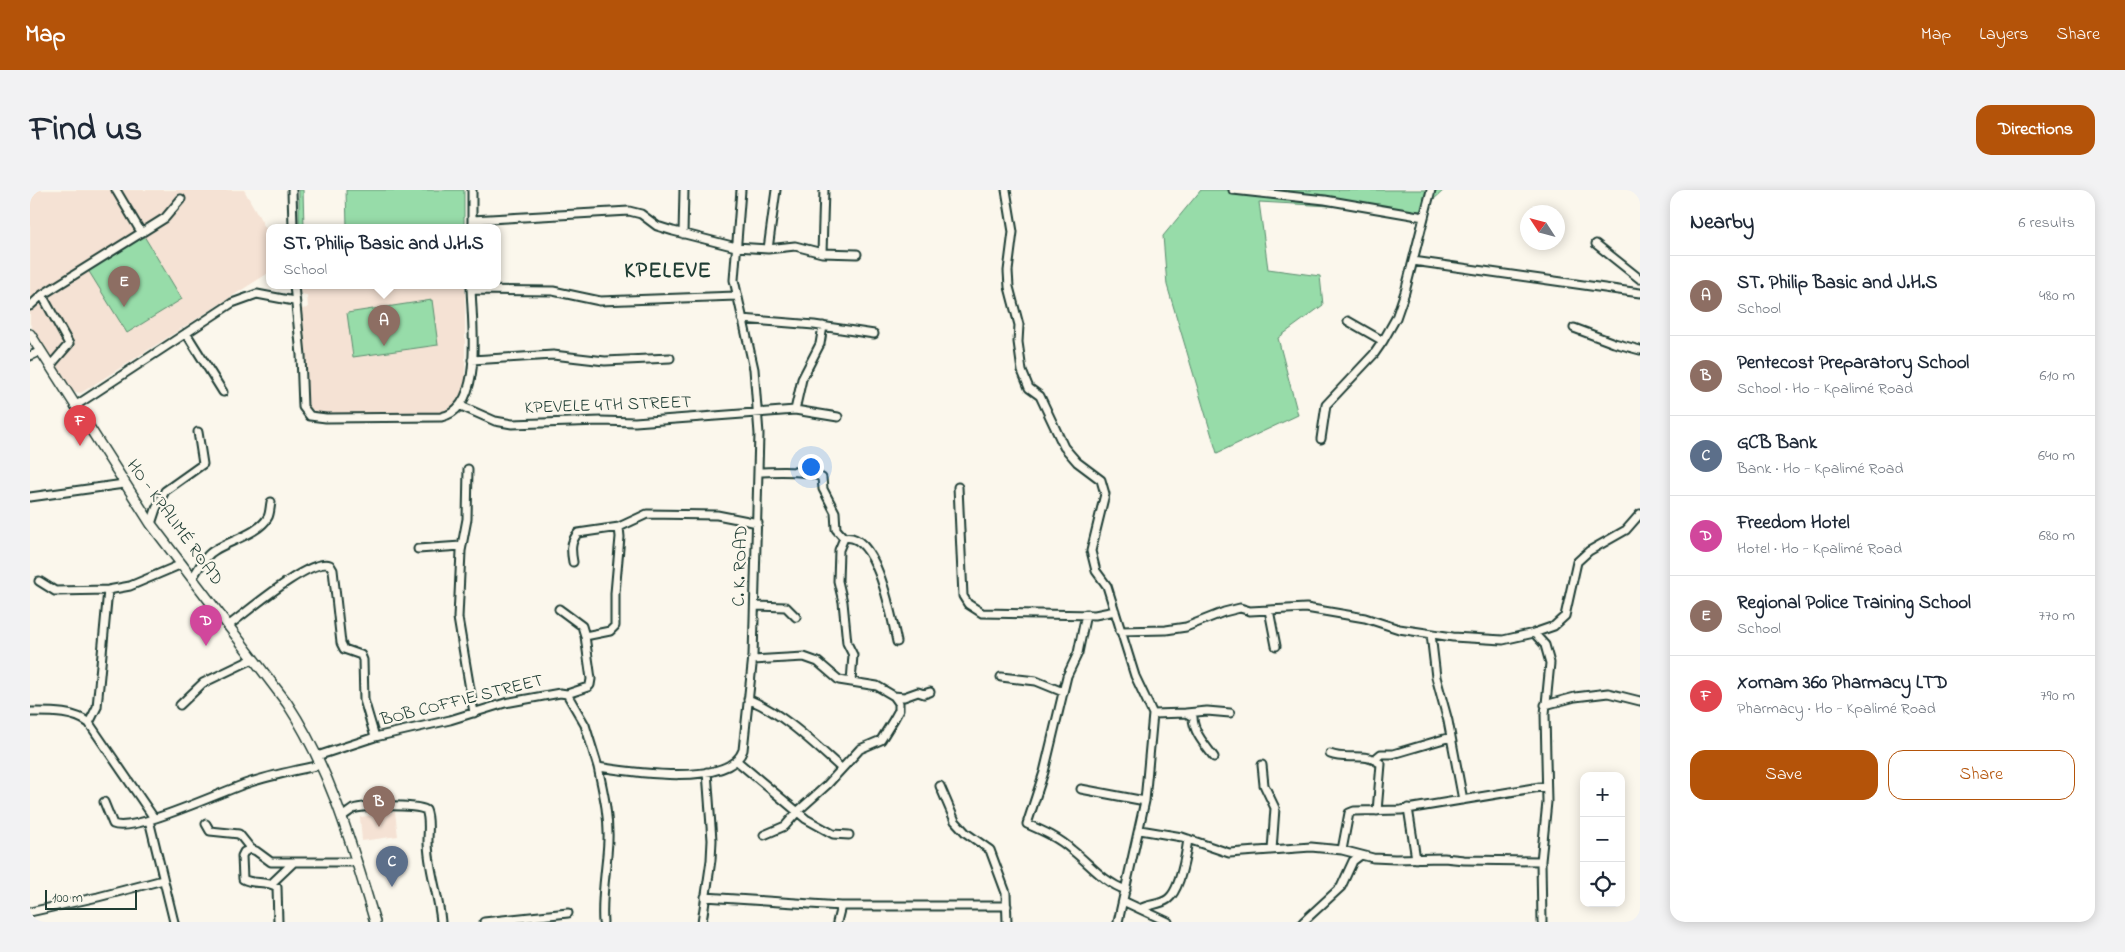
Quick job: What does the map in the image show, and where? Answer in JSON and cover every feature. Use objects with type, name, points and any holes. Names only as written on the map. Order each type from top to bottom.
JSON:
[{"type":"main road","name":"HO - KPALIMÉ ROAD","points":[[30,334],[151,524],[193,577],[304,728],[343,816],[375,922]]},
{"type":"street","points":[[116,190],[141,232]]},
{"type":"street","points":[[292,190],[293,224]]},
{"type":"street","points":[[472,190],[472,224],[630,211],[641,214],[657,226],[736,247],[768,249],[795,246],[822,253],[857,254]]},
{"type":"street","points":[[683,234],[684,190]]},
{"type":"street","name":"C. K. ROAD","points":[[737,761],[743,750],[753,660],[759,472],[758,413],[754,369],[736,296],[734,280],[741,190]]},
{"type":"street","points":[[768,249],[776,190]]},
{"type":"street","points":[[822,253],[824,190]]},
{"type":"street","points":[[1006,190],[1013,232],[1008,271],[1009,287],[1019,325],[1018,342],[1022,371],[1029,388],[1040,396],[1045,405],[1064,447],[1077,462],[1101,480],[1104,494],[1091,551],[1096,572],[1107,586],[1135,676],[1153,714],[1145,801],[1118,922]]},
{"type":"street","points":[[1233,190],[1325,200],[1424,217]]},
{"type":"street","points":[[1321,439],[1326,405],[1384,341],[1399,309],[1431,190]]},
{"type":"street","points":[[30,306],[42,295],[165,218],[181,199]]},
{"type":"street","points":[[1596,244],[1640,279]]},
{"type":"street","points":[[1413,261],[1640,293]]},
{"type":"street","points":[[294,289],[301,355],[303,407],[310,416],[326,418],[441,417],[453,414],[461,406],[469,392],[472,360],[471,289]]},
{"type":"street","points":[[499,289],[554,291],[600,301],[736,296]]},
{"type":"street","points":[[42,295],[69,344],[50,366]]},
{"type":"street","points":[[75,406],[232,303],[252,295],[294,301]]},
{"type":"street","points":[[742,319],[823,326],[874,334]]},
{"type":"street","points":[[1348,321],[1384,341]]},
{"type":"street","points":[[795,410],[802,379],[820,344],[823,326]]},
{"type":"street","points":[[1574,328],[1614,344],[1640,350]]},
{"type":"street","points":[[186,333],[223,392]]},
{"type":"street","points":[[30,356],[41,351]]},
{"type":"street","points":[[472,360],[553,355],[605,361],[670,358]]},
{"type":"street","name":"KPEVELE 4TH STREET","points":[[461,406],[495,420],[512,424],[600,421],[635,422],[715,418],[736,413],[795,410],[838,417]]},
{"type":"street","points":[[151,524],[165,491],[203,464],[198,432]]},
{"type":"street","points":[[468,469],[467,519],[461,546],[458,618],[474,713]]},
{"type":"street","points":[[759,472],[799,473],[821,477],[823,489],[835,512],[836,529],[844,538],[854,538],[864,547],[882,579],[897,642]]},
{"type":"street","points":[[30,497],[124,484]]},
{"type":"street","points":[[958,487],[963,596],[968,604],[982,613],[1103,614],[1115,611]]},
{"type":"street","points":[[193,577],[202,562],[214,550],[243,536],[264,522],[268,516],[271,502]]},
{"type":"street","points":[[573,562],[571,547],[578,533],[619,527],[647,514],[717,515],[758,523]]},
{"type":"street","points":[[1120,631],[1177,628],[1199,623],[1224,612],[1240,608],[1269,610],[1306,608],[1365,618],[1399,629],[1431,634],[1503,640],[1554,626],[1565,616],[1576,562],[1589,551],[1626,530],[1640,514]]},
{"type":"street","points":[[585,636],[610,631],[615,626],[614,609],[620,538],[619,527]]},
{"type":"street","points":[[844,538],[839,550],[838,581],[843,602],[847,643],[853,655],[851,682]]},
{"type":"street","points":[[418,549],[461,546]]},
{"type":"street","points":[[38,581],[55,591],[108,590],[130,586],[182,564]]},
{"type":"street","points":[[228,626],[301,572],[322,564],[330,565],[333,570],[341,643],[344,649],[361,655],[363,660],[364,700],[375,737]]},
{"type":"street","points":[[89,722],[97,707],[108,590]]},
{"type":"street","points":[[755,606],[786,607],[796,617]]},
{"type":"street","points":[[559,609],[580,624],[585,636],[591,683],[588,687],[566,694]]},
{"type":"street","points":[[1269,610],[1276,646]]},
{"type":"street","points":[[1086,614],[1078,653],[1062,692],[1044,772],[1028,824],[1073,850],[1105,880],[1126,890]]},
{"type":"street","points":[[1534,633],[1545,645],[1550,659],[1545,705],[1547,802],[1541,861],[1542,922]]},
{"type":"street","points":[[1431,634],[1436,676],[1452,737],[1463,800]]},
{"type":"street","points":[[753,660],[804,657],[818,662],[839,680],[877,686],[894,696],[899,703],[899,710],[881,740],[860,749],[785,826],[764,835]]},
{"type":"street","points":[[180,705],[203,683],[253,659]]},
{"type":"street","points":[[1001,677],[1036,681],[1062,692]]},
{"type":"street","points":[[894,696],[904,697],[918,692],[924,694],[930,692]]},
{"type":"street","name":"BOB COFFIE STREET","points":[[104,802],[112,822],[116,826],[151,819],[253,781],[319,760],[375,737],[474,713],[506,703],[560,693],[566,694],[585,725],[598,767],[608,822],[603,922]]},
{"type":"street","points":[[1545,705],[1575,696],[1608,693],[1640,702]]},
{"type":"street","points":[[748,699],[766,706],[781,716],[841,768]]},
{"type":"street","points":[[1153,714],[1206,711],[1230,714]]},
{"type":"street","points":[[30,712],[72,714],[89,722],[151,819],[163,880],[174,922]]},
{"type":"street","points":[[1186,713],[1193,717],[1193,726],[1214,756]]},
{"type":"street","points":[[1375,759],[1381,754],[1393,754],[1452,737]]},
{"type":"street","points":[[1330,754],[1335,756],[1365,756],[1375,759],[1381,767],[1377,810]]},
{"type":"street","points":[[598,767],[682,775],[723,769],[737,761],[806,819],[833,834],[849,835]]},
{"type":"street","points":[[1262,765],[1264,785],[1275,808],[1272,850]]},
{"type":"street","points":[[702,922],[712,840],[707,772]]},
{"type":"street","points":[[940,786],[955,821],[966,833],[990,850],[1003,883],[1008,906],[1007,922]]},
{"type":"street","points":[[1342,850],[1349,813],[1362,809],[1392,811],[1546,786]]},
{"type":"street","points":[[1081,789],[1145,801]]},
{"type":"street","points":[[343,816],[354,809],[392,806],[419,807],[426,810],[430,867],[439,901],[441,922]]},
{"type":"street","points":[[1408,808],[1416,858]]},
{"type":"street","points":[[206,824],[210,831],[239,834],[251,850]]},
{"type":"street","points":[[1140,830],[1188,839],[1229,853],[1312,846],[1395,860],[1416,858],[1541,861]]},
{"type":"street","points":[[1142,908],[1162,902],[1172,895],[1186,854],[1188,839]]},
{"type":"street","points":[[278,922],[278,889],[272,883],[251,882],[242,879],[242,856],[244,852],[256,851],[271,862],[357,862]]},
{"type":"street","points":[[1303,922],[1341,887],[1353,862],[1361,855]]},
{"type":"street","points":[[272,883],[294,862]]},
{"type":"street","points":[[30,912],[163,880]]},
{"type":"street","points":[[705,897],[841,906],[1008,906]]},
{"type":"street","points":[[1123,901],[1142,908],[1168,922]]},
{"type":"street","points":[[837,922],[841,906]]},
{"type":"street","points":[[484,922],[568,913]]},
{"type":"shaded area","points":[[30,190],[244,190],[266,229],[266,275],[81,393],[70,391],[30,324]]},
{"type":"shaded area","points":[[300,289],[465,289],[465,381],[461,393],[453,406],[439,413],[356,414],[316,412],[309,408],[300,309],[308,308],[307,295],[301,294]]},
{"type":"shaded area","points":[[395,812],[398,836],[362,841],[360,817]]},
{"type":"green space","points":[[299,190],[303,190],[304,224],[299,224]]},
{"type":"green space","points":[[346,190],[464,190],[464,224],[347,224]]},
{"type":"green space","points":[[1201,190],[1444,190],[1421,211],[1259,202],[1268,269],[1320,276],[1323,305],[1278,338],[1298,415],[1217,453],[1167,285],[1163,236]]},
{"type":"green space","points":[[144,236],[182,299],[127,333],[88,270]]},
{"type":"green space","points":[[432,300],[438,345],[353,357],[347,313]]},
{"type":"place","name":"Regional Police Training School","points":[[124,307]]},
{"type":"place","name":"ST. Philip Basic and J.H.S","points":[[384,346]]},
{"type":"place","name":"Xornam 360 Pharmacy LTD","points":[[80,446]]},
{"type":"place","name":"Freedom Hotel","points":[[206,646]]},
{"type":"place","name":"Pentecost Preparatory School","points":[[379,827]]},
{"type":"place","name":"GCB Bank","points":[[392,887]]},
{"type":"district","name":"KPELEVE","points":[[668,272]]}]
